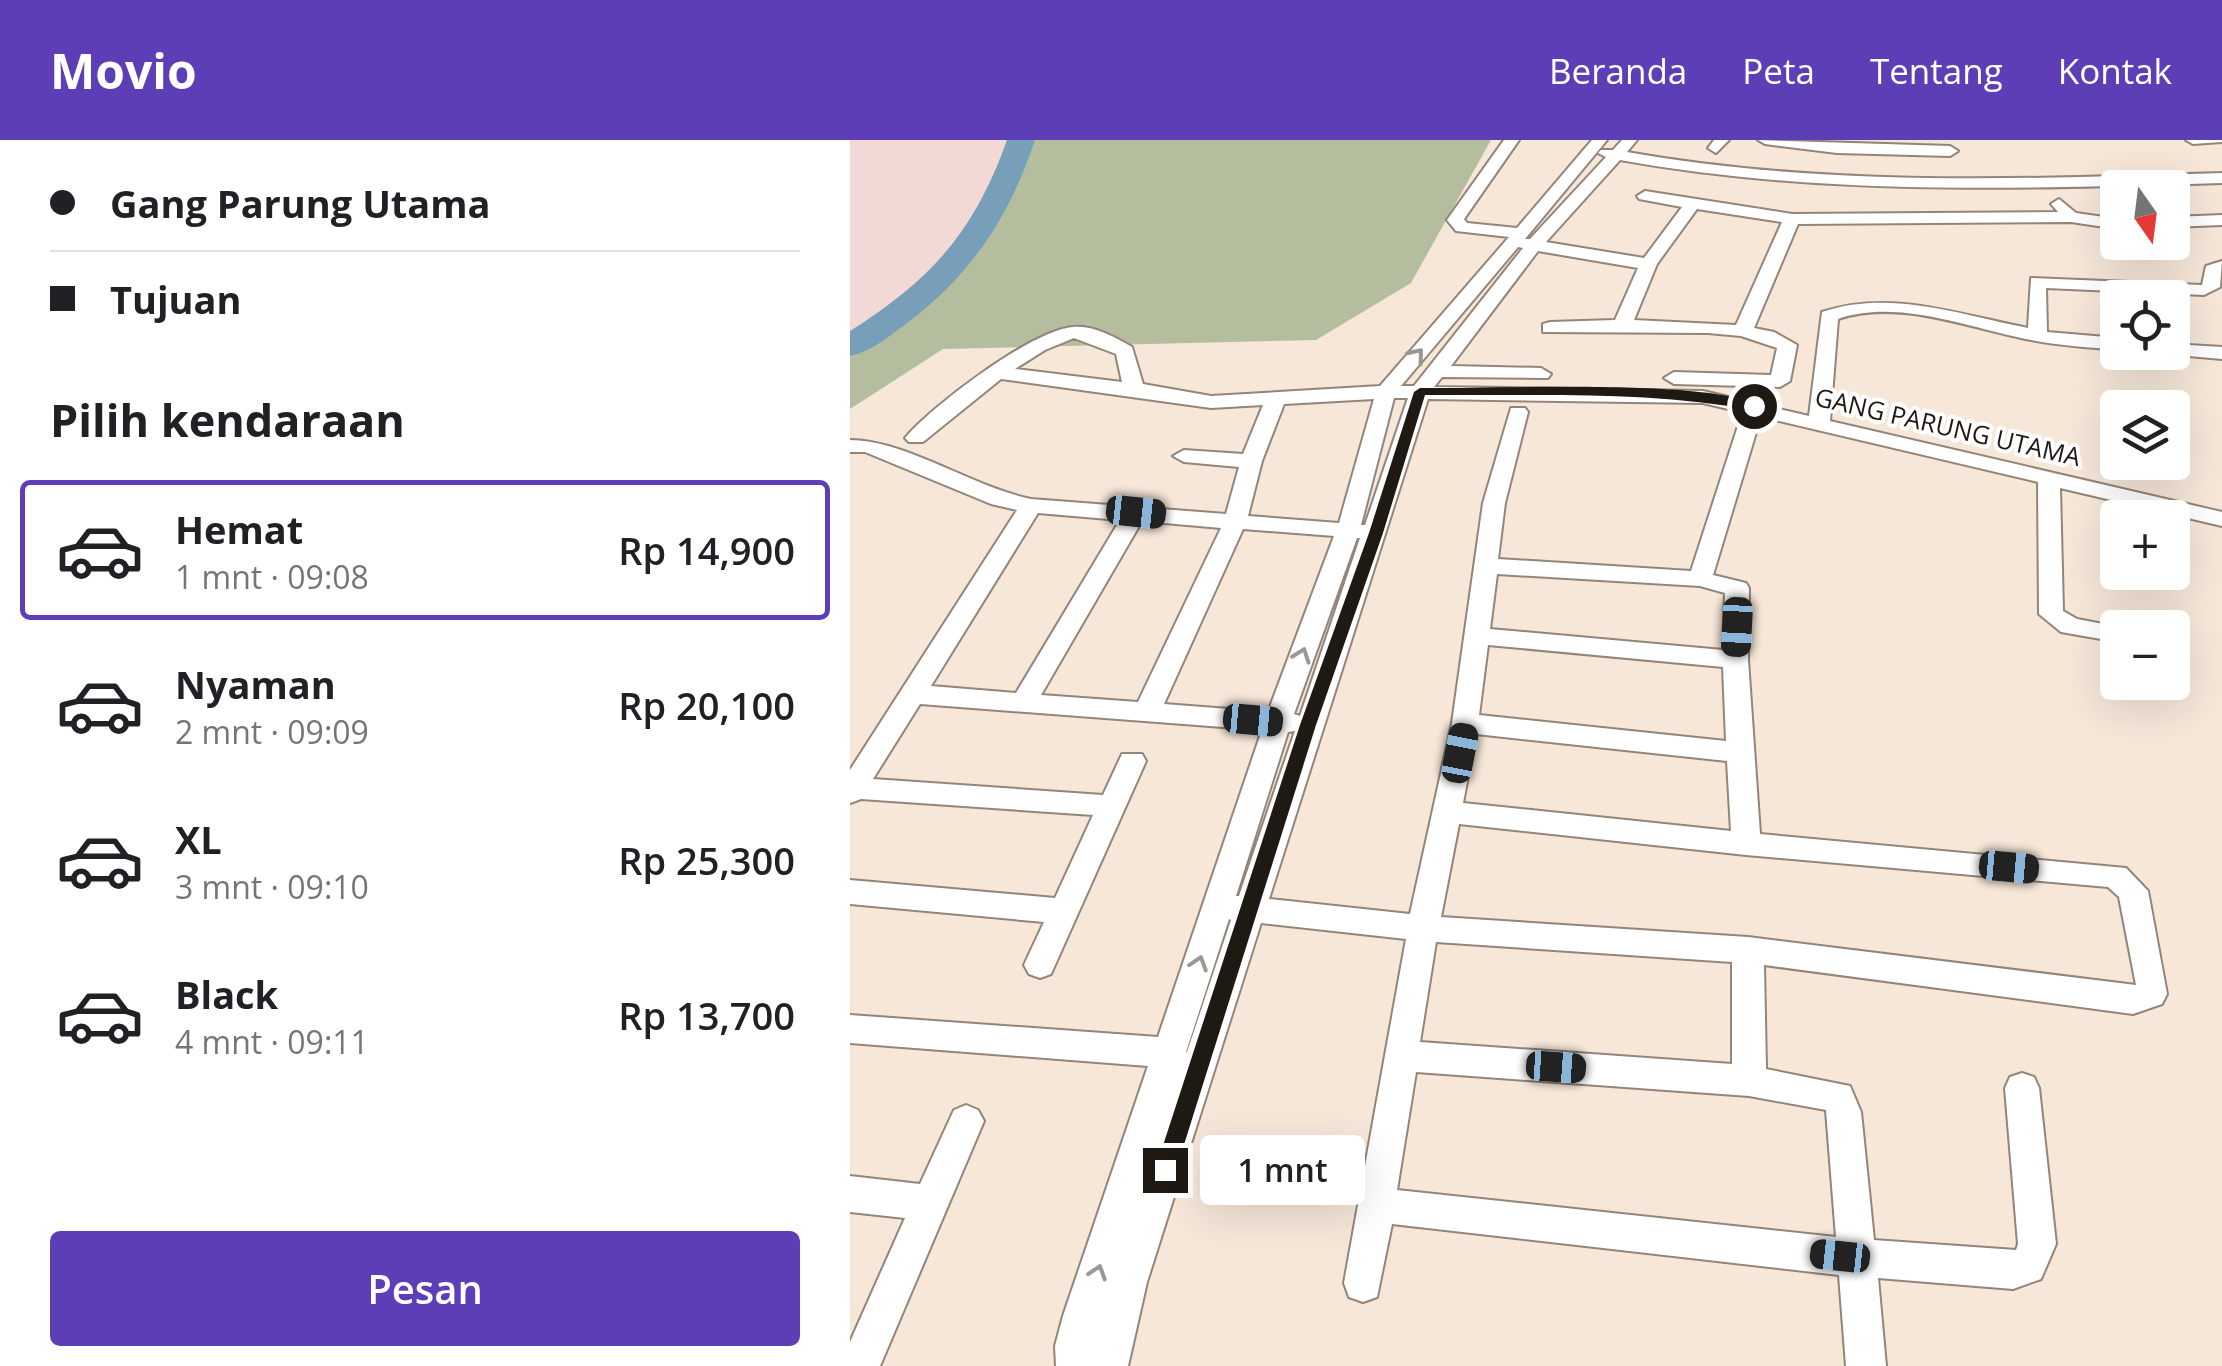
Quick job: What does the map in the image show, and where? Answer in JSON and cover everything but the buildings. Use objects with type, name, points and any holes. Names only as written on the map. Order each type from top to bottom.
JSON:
[{"type":"street","points":[[1512,140],[1455,220],[1462,226],[1522,240],[1648,264]]},
{"type":"street","points":[[1765,140],[1949,153]]},
{"type":"street","points":[[2192,140],[2216,140]]},
{"type":"street","points":[[1076,1366],[1075,1346],[1083,1316],[1170,1053],[1308,725],[1362,532],[1386,392],[1610,146],[1836,183],[2042,184],[2222,178]]},
{"type":"street","points":[[2042,184],[2071,217]]},
{"type":"street","points":[[1645,196],[1792,219],[1906,222],[2071,217],[2100,221]]},
{"type":"street","points":[[1622,326],[1648,264],[1692,204]]},
{"type":"street","points":[[1743,331],[1792,219]]},
{"type":"street","points":[[2190,221],[2222,220]]},
{"type":"street","points":[[1116,1362],[1116,1325],[1234,908],[1278,722],[1428,381],[1522,240]]},
{"type":"street","points":[[2038,336],[2037,282],[2204,290],[2211,286],[2212,270],[2222,266]]},
{"type":"street","points":[[1819,424],[1828,316],[1838,311],[1887,307],[2038,336],[2100,342]]},
{"type":"street","points":[[999,373],[1134,388],[1211,402],[1386,392],[1428,381],[1780,381],[1787,344],[1743,331],[1622,326],[1550,328]]},
{"type":"street","points":[[916,438],[999,373],[1057,336],[1076,332],[1103,339],[1125,351],[1134,388]]},
{"type":"street","points":[[2190,351],[2222,354]]},
{"type":"street","name":"GANG PARUNG UTAMA","points":[[1428,381],[1703,397],[2222,519]]},
{"type":"street","points":[[1146,712],[1235,523],[1251,461],[1278,396]]},
{"type":"street","points":[[1363,1283],[1423,928],[1466,723],[1494,503],[1518,412]]},
{"type":"street","points":[[1700,579],[1748,426]]},
{"type":"street","points":[[850,446],[868,446],[998,498],[1031,506],[1362,532]]},
{"type":"street","points":[[1184,456],[1251,461]]},
{"type":"street","points":[[2049,478],[2052,614],[2070,626],[2100,631]]},
{"type":"street","points":[[1031,506],[851,790],[1111,806]]},
{"type":"street","points":[[1023,703],[1136,512]]},
{"type":"street","points":[[1485,566],[1700,579],[1737,588],[1735,660],[1746,844]]},
{"type":"street","points":[[1476,636],[1735,660]]},
{"type":"street","points":[[914,694],[1308,725]]},
{"type":"street","points":[[1466,723],[1740,752]]},
{"type":"street","points":[[1040,965],[1132,761]]},
{"type":"street","points":[[1234,908],[1423,928],[1748,950],[2133,1000],[2151,994],[2133,891],[2116,876],[1746,844],[1448,812]]},
{"type":"street","points":[[850,892],[1062,912]]},
{"type":"street","points":[[1748,950],[1749,1081]]},
{"type":"street","points":[[850,1029],[1170,1053]]},
{"type":"street","points":[[1401,1056],[1749,1081],[1828,1093],[1843,1103],[1866,1366]]},
{"type":"street","points":[[1376,1205],[1857,1258],[2013,1270],[2028,1266],[2037,1244],[2022,1088]]},
{"type":"street","points":[[860,1366],[966,1121]]},
{"type":"street","points":[[850,1194],[930,1203]]},
{"type":"shaded area","points":[[850,140],[1021,140],[987,223],[961,262],[888,323],[850,346]]},
{"type":"green space","points":[[1021,140],[1491,140],[1411,283],[1316,340],[943,349],[850,409],[850,346],[925,295],[962,260],[997,203]]},
{"type":"waterway","points":[[850,346],[910,305],[958,261],[994,209],[1021,140]]},
{"type":"route","points":[[1165,1170],[1420,392],[1638,393],[1703,397],[1754,406]]}]
